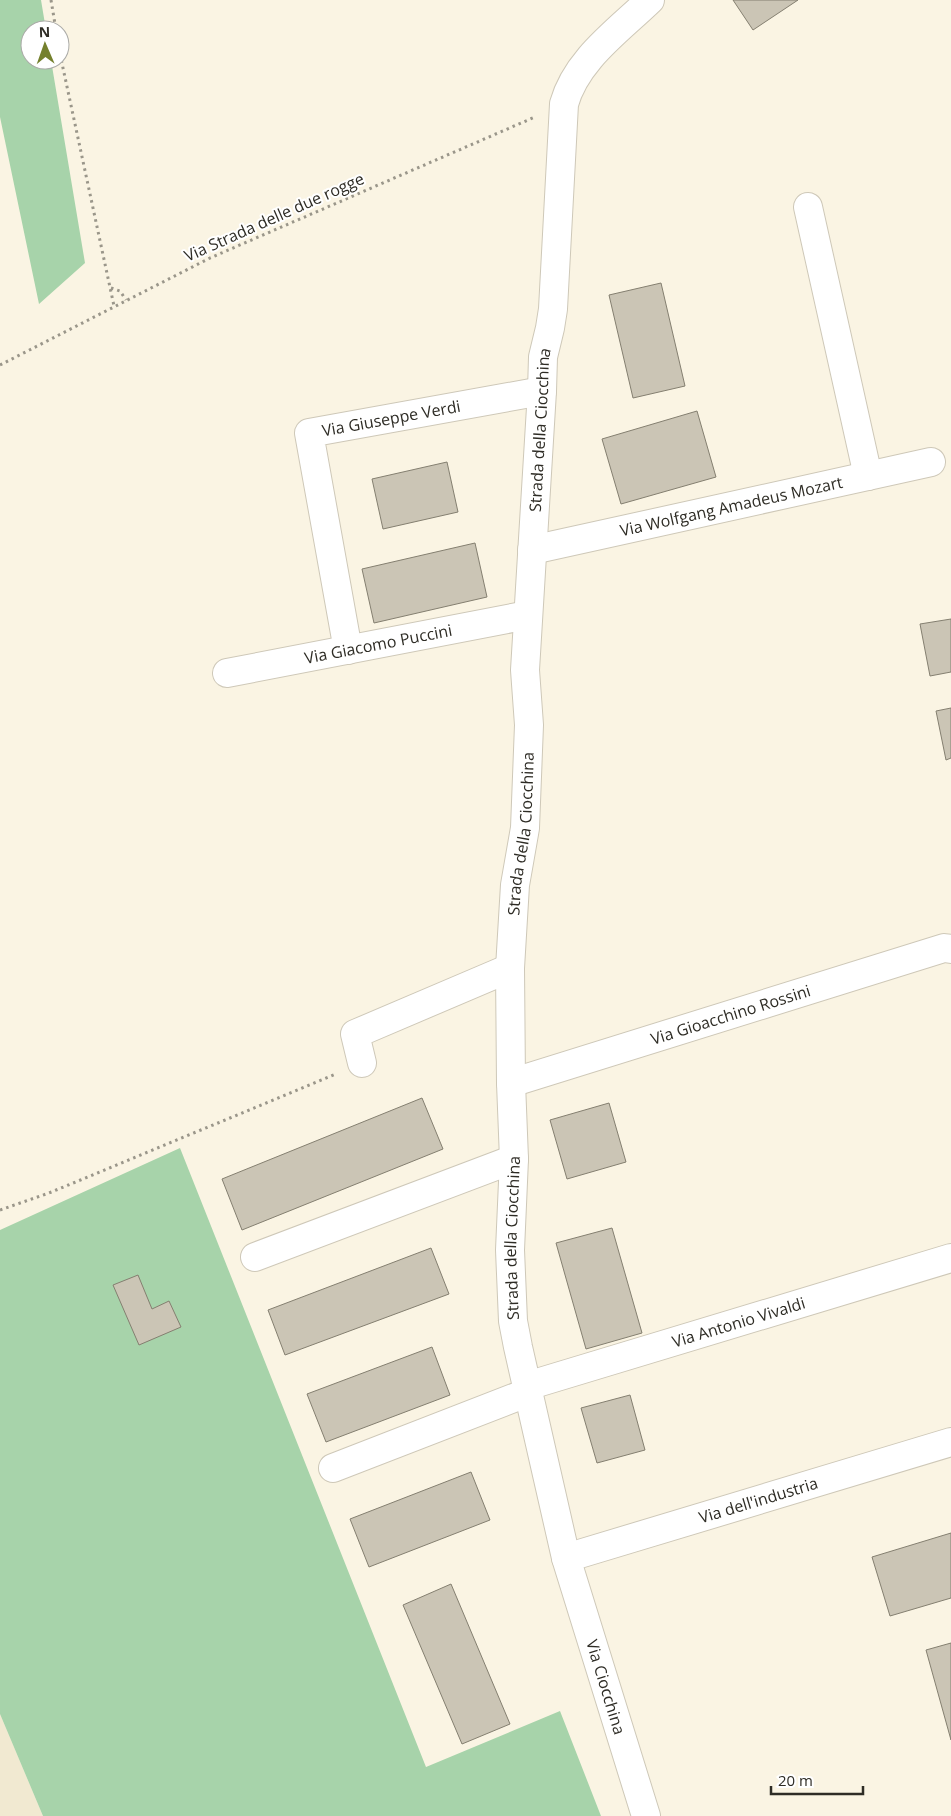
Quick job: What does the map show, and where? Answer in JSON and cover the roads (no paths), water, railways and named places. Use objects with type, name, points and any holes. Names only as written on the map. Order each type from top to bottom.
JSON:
[{"type":"street","name":"Strada della Ciocchina","points":[[566,1558],[518,1347],[511,1297],[510,1250],[514,1158],[510,968],[515,885],[526,819],[529,735],[525,670],[544,357],[553,309],[564,104],[568,90],[575,77],[591,56],[650,0]]},
{"type":"street","points":[[808,207],[868,476]]},
{"type":"street","name":"Via Giuseppe Verdi","points":[[348,650],[309,433],[542,391]]},
{"type":"street","name":"Via Wolfgang Amadeus Mozart","points":[[532,550],[931,462]]},
{"type":"street","name":"Via Giacomo Puccini","points":[[227,673],[528,615]]},
{"type":"street","name":"Via Gioacchino Rossini","points":[[511,1083],[944,948],[951,949]]},
{"type":"street","points":[[362,1063],[355,1034],[510,968]]},
{"type":"street","points":[[255,1257],[514,1158]]},
{"type":"street","name":"Via Antonio Vivaldi","points":[[333,1468],[528,1389],[951,1258]]},
{"type":"street","name":"Via dell'industria","points":[[566,1558],[951,1442]]},
{"type":"street","name":"Via Ciocchina","points":[[566,1558],[646,1816]]}]
